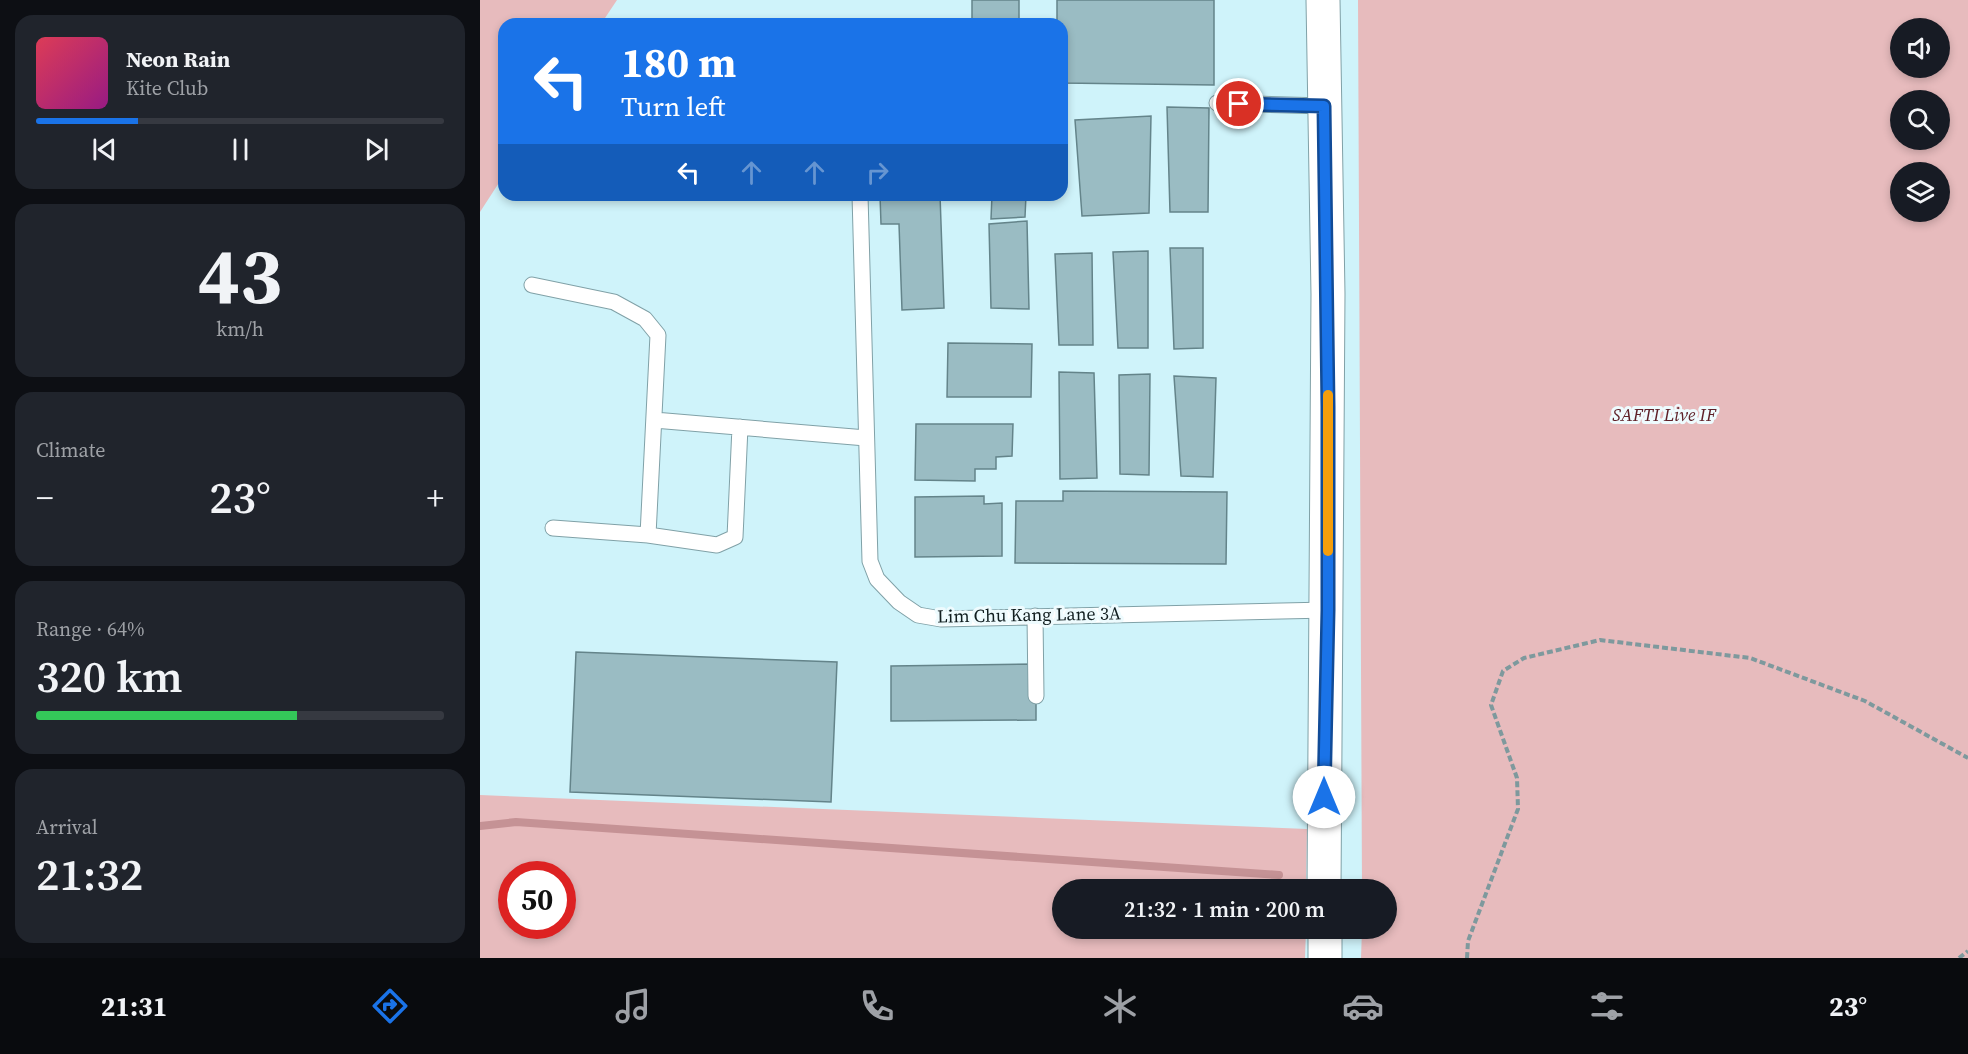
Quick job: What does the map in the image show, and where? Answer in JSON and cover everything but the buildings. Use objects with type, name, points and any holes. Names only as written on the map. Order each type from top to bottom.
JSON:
[{"type":"main road","points":[[1323,0],[1328,294],[1328,610],[1324,879]]},
{"type":"main road","points":[[1324,939],[1325,958]]},
{"type":"lane","points":[[1217,104],[1324,106]]},
{"type":"lane","name":"Lim Chu Kang Lane 3A","points":[[860,201],[870,561],[877,579],[899,602],[918,615],[941,619],[1328,610]]},
{"type":"lane","points":[[532,285],[614,302],[645,319],[658,335],[648,535]]},
{"type":"lane","points":[[654,420],[866,438]]},
{"type":"lane","points":[[553,528],[648,535],[717,545],[735,537],[740,427]]},
{"type":"lane","points":[[1035,616],[1036,696]]},
{"type":"path","points":[[1467,958],[1468,941],[1518,809],[1516,778],[1491,705],[1503,671],[1524,658],[1600,640],[1750,658],[1865,701],[1968,758]]},
{"type":"path","points":[[1959,958],[1968,951]]},
{"type":"green space","points":[[480,0],[617,0],[605,18],[498,18],[498,184],[480,212]]},
{"type":"green space","name":"SAFTI Live IF","points":[[1358,0],[1968,0],[1968,958],[1361,958],[1362,939],[1397,939],[1397,879],[1362,879]]},
{"type":"green space","points":[[480,795],[1307,829],[1306,879],[1052,879],[1052,939],[1306,939],[1305,958],[480,958]]},
{"type":"waterway","points":[[480,826],[516,822],[1279,875]]},
{"type":"slow traffic","points":[[1328,395],[1328,551]]},
{"type":"route","points":[[1239,104],[1324,106],[1328,294],[1328,610],[1324,797]]}]
